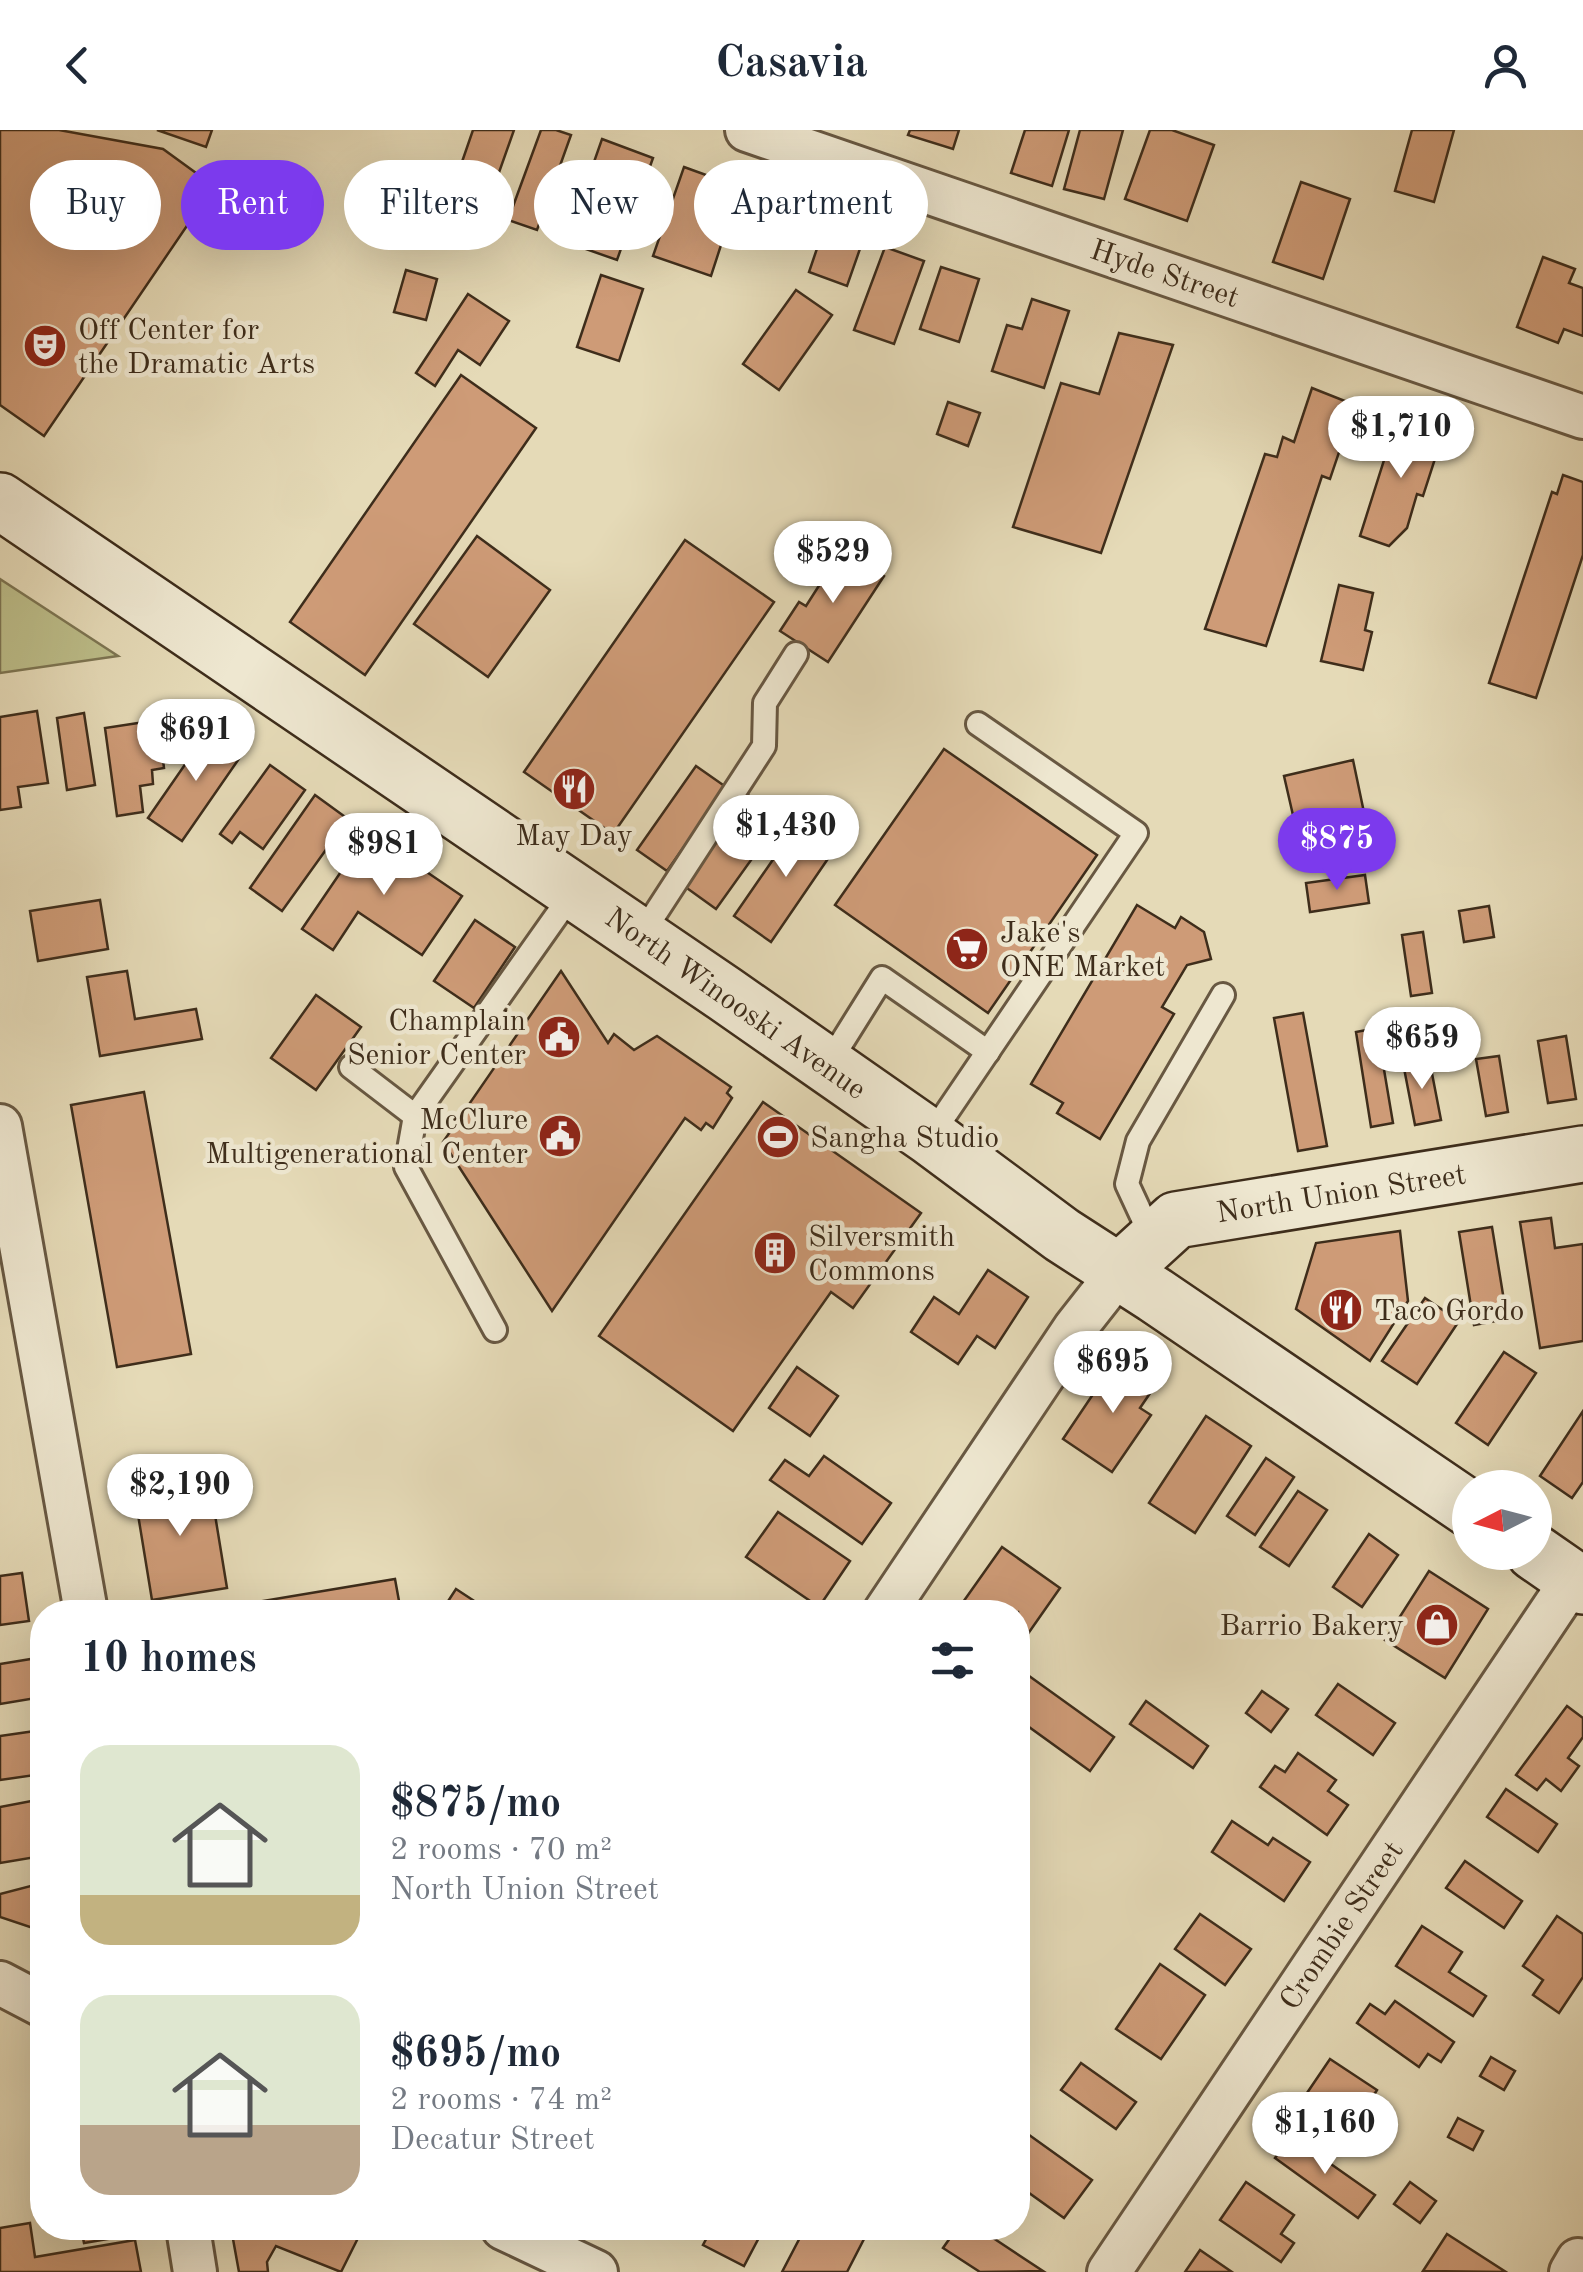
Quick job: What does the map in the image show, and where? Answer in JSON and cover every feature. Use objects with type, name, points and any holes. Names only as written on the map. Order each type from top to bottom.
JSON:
[{"type":"main road","name":"North Winooski Avenue","points":[[0,500],[930,1137],[1062,1236],[1136,1256],[1452,1495]]},
{"type":"main road","name":"North Union Street","points":[[1136,1256],[1176,1220],[1583,1154]]},
{"type":"street","name":"Hyde Street","points":[[747,130],[1583,417]]},
{"type":"street","points":[[0,1126],[84,1600]]},
{"type":"street","points":[[894,1600],[1076,1328],[1136,1256]]},
{"type":"street","name":"Crombie Street","points":[[1109,2272],[1563,1573]]},
{"type":"street","points":[[0,1984],[30,1999]]},
{"type":"street","points":[[190,2240],[195,2272]]},
{"type":"street","points":[[528,2240],[596,2272]]},
{"type":"lane","points":[[640,937],[764,746],[764,703],[796,654]]},
{"type":"lane","points":[[930,1137],[1136,833],[978,724]]},
{"type":"lane","points":[[495,1330],[406,1167],[415,1116],[574,891]]},
{"type":"lane","points":[[826,1066],[882,978],[988,1052]]},
{"type":"lane","points":[[1136,1256],[1127,1184],[1138,1141],[1224,995]]},
{"type":"lane","points":[[352,1067],[415,1116]]},
{"type":"green space","points":[[0,579],[118,656],[0,673]]},
{"type":"building","points":[[0,130],[59,130],[163,149],[181,162],[181,235],[44,436],[0,405]]},
{"type":"building","points":[[157,130],[212,130],[206,147]]},
{"type":"building","points":[[473,130],[514,130],[503,160],[463,160]]},
{"type":"building","points":[[541,130],[571,135],[562,160],[534,160],[534,229],[514,222],[514,204]]},
{"type":"building","points":[[910,130],[959,130],[953,149],[908,135]]},
{"type":"building","points":[[1025,130],[1069,130],[1052,186],[1011,173]]},
{"type":"building","points":[[1080,130],[1123,130],[1104,199],[1064,189]]},
{"type":"building","points":[[1150,130],[1172,130],[1214,145],[1187,221],[1125,199]]},
{"type":"building","points":[[1412,130],[1454,130],[1434,202],[1395,191]]},
{"type":"building","points":[[602,139],[653,158],[652,160],[595,160]]},
{"type":"building","points":[[684,167],[694,171],[694,250],[719,250],[711,276],[653,256],[655,250],[674,250],[674,196]]},
{"type":"building","points":[[1301,182],[1350,199],[1323,279],[1273,262]]},
{"type":"building","points":[[589,250],[621,250],[617,260]]},
{"type":"building","points":[[816,250],[860,250],[847,286],[809,272]]},
{"type":"building","points":[[884,250],[924,261],[894,344],[854,330]]},
{"type":"building","points":[[1543,257],[1575,269],[1569,283],[1583,288],[1583,336],[1564,329],[1558,343],[1517,327]]},
{"type":"building","points":[[941,267],[979,279],[959,342],[920,329]]},
{"type":"building","points":[[406,270],[437,279],[426,320],[394,312]]},
{"type":"building","points":[[601,275],[643,289],[619,361],[577,347]]},
{"type":"building","points":[[796,290],[832,315],[779,390],[743,364]]},
{"type":"building","points":[[468,294],[509,321],[480,365],[458,350],[435,386],[416,373]]},
{"type":"building","points":[[1032,299],[1069,311],[1044,388],[992,371],[1007,325],[1022,329]]},
{"type":"building","points":[[1119,333],[1173,345],[1101,553],[1013,527],[1061,383],[1099,394]]},
{"type":"building","points":[[461,375],[536,428],[365,675],[290,622]]},
{"type":"building","points":[[1312,388],[1355,405],[1330,479],[1322,476],[1266,646],[1205,629],[1265,454],[1277,457],[1283,437],[1294,442]]},
{"type":"building","points":[[948,402],[980,413],[968,446],[937,434]]},
{"type":"building","points":[[1397,419],[1443,434],[1423,496],[1417,494],[1407,528],[1389,546],[1360,536]]},
{"type":"building","points":[[1563,475],[1583,482],[1583,555],[1536,698],[1489,683],[1552,492],[1557,494]]},
{"type":"building","points":[[477,536],[550,590],[488,677],[414,624]]},
{"type":"building","points":[[685,540],[774,602],[613,834],[524,772]]},
{"type":"building","points":[[843,548],[884,576],[828,662],[780,631],[799,602],[806,606]]},
{"type":"building","points":[[1339,585],[1373,593],[1365,630],[1372,632],[1363,670],[1321,661]]},
{"type":"building","points":[[37,711],[48,783],[18,787],[21,807],[0,810],[0,717]]},
{"type":"building","points":[[84,713],[95,785],[67,790],[57,718]]},
{"type":"building","points":[[158,720],[164,768],[152,770],[153,784],[140,786],[143,812],[117,816],[105,728]]},
{"type":"building","points":[[211,727],[245,750],[182,841],[148,818]]},
{"type":"building","points":[[944,749],[1097,855],[988,1013],[835,905]]},
{"type":"building","points":[[1353,760],[1366,822],[1298,837],[1284,776]]},
{"type":"building","points":[[270,765],[305,790],[263,849],[240,832],[232,843],[220,834]]},
{"type":"building","points":[[696,766],[726,787],[667,871],[637,850]]},
{"type":"building","points":[[315,795],[348,819],[282,911],[250,888]]},
{"type":"building","points":[[748,795],[781,818],[716,909],[684,886]]},
{"type":"building","points":[[801,819],[838,844],[771,942],[734,916]]},
{"type":"building","points":[[368,832],[462,896],[422,955],[358,912],[333,950],[302,929]]},
{"type":"building","points":[[1365,875],[1369,903],[1310,912],[1306,883]]},
{"type":"building","points":[[100,900],[108,949],[38,961],[30,911]]},
{"type":"building","points":[[1137,905],[1175,928],[1181,917],[1204,932],[1211,959],[1187,965],[1162,1007],[1174,1014],[1100,1139],[1057,1113],[1063,1103],[1031,1084]]},
{"type":"building","points":[[1489,906],[1494,937],[1464,942],[1459,911]]},
{"type":"building","points":[[475,920],[515,947],[474,1008],[434,981]]},
{"type":"building","points":[[1423,932],[1432,993],[1411,996],[1402,935]]},
{"type":"building","points":[[127,971],[135,1019],[196,1009],[202,1039],[100,1056],[87,977]]},
{"type":"building","name":"McClure Multigenerational Center","points":[[561,971],[608,1043],[614,1034],[634,1050],[657,1036],[731,1087],[727,1093],[732,1098],[713,1128],[706,1123],[701,1130],[685,1118],[552,1311],[443,1142]]},
{"type":"building","points":[[316,995],[361,1027],[316,1090],[271,1058]]},
{"type":"building","points":[[1303,1013],[1327,1146],[1298,1151],[1274,1018]]},
{"type":"building","points":[[1377,1028],[1393,1123],[1371,1127],[1356,1032]]},
{"type":"building","points":[[1566,1036],[1576,1099],[1548,1103],[1538,1041]]},
{"type":"building","points":[[1499,1056],[1508,1112],[1486,1116],[1476,1059]]},
{"type":"building","points":[[1429,1058],[1441,1120],[1415,1125],[1403,1063]]},
{"type":"building","points":[[144,1092],[191,1354],[117,1367],[71,1105]]},
{"type":"building","name":"Silversmith Commons","points":[[763,1102],[921,1213],[853,1308],[831,1292],[733,1431],[599,1336]]},
{"type":"building","points":[[1551,1218],[1555,1248],[1583,1244],[1583,1341],[1540,1348],[1520,1222]]},
{"type":"building","points":[[1492,1227],[1507,1319],[1474,1325],[1459,1232]]},
{"type":"building","points":[[1400,1231],[1408,1301],[1370,1361],[1296,1309],[1316,1243]]},
{"type":"building","points":[[988,1270],[1028,1297],[995,1348],[977,1336],[958,1364],[911,1332],[934,1297],[959,1314]]},
{"type":"building","points":[[1425,1298],[1459,1321],[1417,1384],[1382,1361]]},
{"type":"building","points":[[1504,1352],[1536,1373],[1488,1445],[1456,1423]]},
{"type":"building","points":[[1118,1357],[1157,1383],[1140,1408],[1151,1415],[1112,1472],[1063,1439]]},
{"type":"building","points":[[797,1367],[838,1396],[810,1436],[769,1408]]},
{"type":"building","points":[[1583,1411],[1583,1482],[1572,1498],[1552,1484],[1552,1470],[1544,1470]]},
{"type":"building","points":[[1206,1416],[1251,1446],[1195,1533],[1149,1503]]},
{"type":"building","points":[[824,1456],[891,1503],[862,1544],[770,1480],[785,1460],[809,1476]]},
{"type":"building","points":[[1266,1458],[1294,1477],[1255,1535],[1227,1516]]},
{"type":"building","points":[[209,1478],[227,1588],[152,1600],[134,1490]]},
{"type":"building","points":[[1298,1491],[1327,1510],[1289,1566],[1260,1547]]},
{"type":"building","points":[[778,1512],[850,1561],[824,1600],[809,1600],[746,1557]]},
{"type":"building","points":[[1369,1534],[1398,1555],[1362,1607],[1333,1587]]},
{"type":"building","points":[[1002,1547],[1060,1588],[1030,1631],[1030,1600],[964,1600]]},
{"type":"building","name":"Barrio Bakery","points":[[1429,1571],[1488,1609],[1445,1678],[1385,1640]]},
{"type":"building","points":[[22,1573],[29,1621],[0,1625],[0,1576]]},
{"type":"building","points":[[395,1579],[399,1600],[269,1600]]},
{"type":"building","points":[[456,1589],[473,1600],[449,1600]]},
{"type":"building","points":[[30,1659],[30,1699],[0,1704],[0,1664]]},
{"type":"building","points":[[1030,1677],[1114,1737],[1090,1771],[1030,1728]]},
{"type":"building","points":[[1338,1684],[1395,1723],[1373,1755],[1316,1715]]},
{"type":"building","points":[[1262,1691],[1288,1709],[1271,1732],[1246,1713]]},
{"type":"building","points":[[1146,1701],[1208,1746],[1193,1768],[1130,1724]]},
{"type":"building","points":[[1567,1706],[1583,1718],[1583,1737],[1568,1758],[1579,1766],[1561,1791],[1546,1779],[1537,1790],[1516,1775]]},
{"type":"building","points":[[30,1732],[30,1776],[0,1780],[0,1736]]},
{"type":"building","points":[[1298,1753],[1336,1780],[1328,1791],[1348,1805],[1327,1835],[1260,1787],[1275,1766],[1285,1772]]},
{"type":"building","points":[[1506,1789],[1557,1824],[1538,1852],[1487,1817]]},
{"type":"building","points":[[30,1801],[30,1858],[0,1863],[0,1807]]},
{"type":"building","points":[[1232,1821],[1268,1845],[1273,1838],[1310,1862],[1284,1901],[1212,1852]]},
{"type":"building","points":[[1465,1861],[1522,1901],[1504,1928],[1446,1888]]},
{"type":"building","points":[[30,1886],[30,1927],[0,1917],[0,1894]]},
{"type":"building","points":[[1200,1914],[1251,1949],[1225,1985],[1175,1949]]},
{"type":"building","points":[[1557,1916],[1583,1934],[1583,1977],[1559,2013],[1533,1995],[1543,1980],[1523,1966]]},
{"type":"building","points":[[1422,1926],[1462,1952],[1449,1972],[1486,1996],[1473,2016],[1396,1966]]},
{"type":"building","points":[[1160,1964],[1205,1995],[1161,2059],[1116,2029]]},
{"type":"building","points":[[1395,2001],[1454,2042],[1441,2062],[1428,2054],[1419,2067],[1357,2023],[1370,2004],[1385,2014]]},
{"type":"building","points":[[1491,2057],[1515,2071],[1504,2090],[1480,2076]]},
{"type":"building","points":[[1330,2059],[1377,2090],[1370,2101],[1394,2116],[1379,2140],[1307,2093]]},
{"type":"building","points":[[1081,2063],[1136,2102],[1116,2129],[1061,2090]]},
{"type":"building","points":[[1458,2118],[1483,2131],[1473,2150],[1448,2137]]},
{"type":"building","points":[[1030,2136],[1092,2180],[1064,2218],[1030,2194]]},
{"type":"building","points":[[1291,2136],[1375,2195],[1358,2218],[1275,2158]]},
{"type":"building","points":[[1246,2182],[1294,2215],[1281,2234],[1294,2243],[1281,2262],[1220,2220]]},
{"type":"building","points":[[1410,2182],[1436,2201],[1420,2223],[1394,2204]]},
{"type":"building","points":[[30,2223],[35,2257],[135,2240],[141,2272],[0,2272],[0,2228]]},
{"type":"building","points":[[1447,2234],[1506,2272],[1423,2271]]},
{"type":"building","points":[[233,2240],[357,2240],[341,2272],[276,2246],[267,2262],[268,2272],[239,2272]]},
{"type":"building","points":[[706,2240],[758,2240],[744,2266],[703,2245]]},
{"type":"building","points":[[799,2240],[863,2240],[847,2272],[782,2272]]},
{"type":"building","points":[[949,2240],[996,2240],[1043,2271],[980,2272],[943,2248]]},
{"type":"building","points":[[1200,2250],[1232,2272],[1185,2272]]},
{"type":"place","name":"Off Center for the Dramatic Arts","points":[[45,346]]},
{"type":"place","name":"May Day","points":[[574,789]]},
{"type":"place","name":"Jake's ONE Market","points":[[967,949]]},
{"type":"place","name":"Champlain Senior Center","points":[[559,1037]]},
{"type":"place","name":"McClure Multigenerational Center","points":[[560,1136]]},
{"type":"place","name":"Sangha Studio","points":[[778,1137]]},
{"type":"place","name":"Silversmith Commons","points":[[775,1253]]},
{"type":"place","name":"Taco Gordo","points":[[1341,1310]]},
{"type":"place","name":"Barrio Bakery","points":[[1437,1625]]}]
